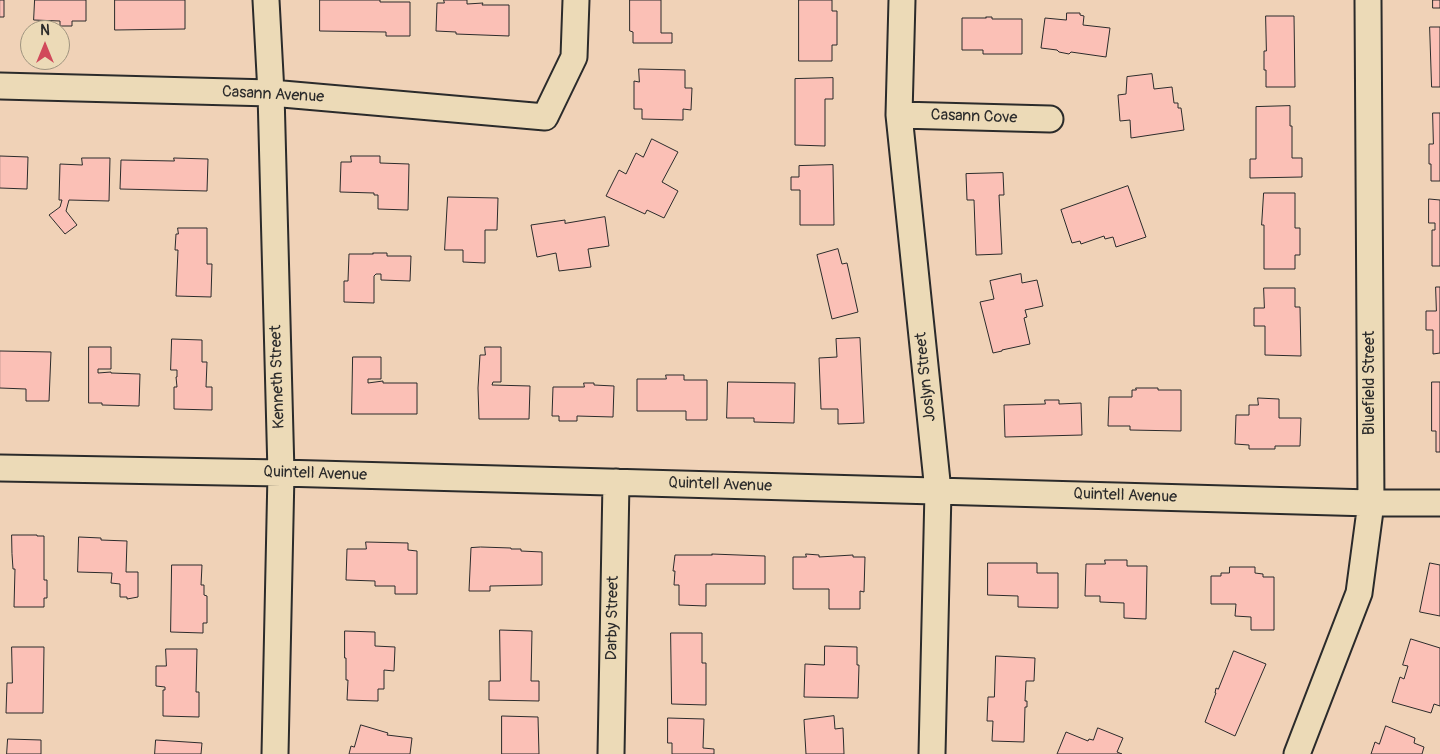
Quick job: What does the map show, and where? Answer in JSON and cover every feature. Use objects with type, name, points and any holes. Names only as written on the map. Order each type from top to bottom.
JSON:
[{"type":"street","name":"Kenneth Street","points":[[266,0],[271,93],[281,473],[275,754]]},
{"type":"street","name":"Casann Avenue","points":[[0,86],[271,93],[545,117],[574,56],[576,0]]},
{"type":"street","name":"Joslyn Street","points":[[902,0],[899,115],[938,491],[932,754]]},
{"type":"street","name":"Bluefield Street","points":[[1297,754],[1359,593],[1371,503],[1368,0]]},
{"type":"street","name":"Casann Cove","points":[[899,115],[1050,120]]},
{"type":"street","name":"Quintell Avenue","points":[[0,468],[281,473],[1371,503],[1440,503]]},
{"type":"street","name":"Darby Street","points":[[610,754],[616,482]]},
{"type":"building","points":[[0,0],[4,0],[4,17],[0,17]]},
{"type":"building","points":[[35,0],[86,0],[86,21],[72,21],[72,26],[70,26],[70,20],[34,20]]},
{"type":"building","points":[[115,0],[185,0],[185,29],[115,30]]},
{"type":"building","points":[[320,0],[410,2],[410,36],[386,36],[386,32],[320,31]]},
{"type":"building","points":[[444,0],[467,0],[467,4],[509,5],[509,36],[456,34],[456,32],[436,31],[437,3],[444,3]]},
{"type":"building","points":[[630,0],[661,0],[661,33],[672,33],[672,43],[633,43],[633,32],[630,31]]},
{"type":"building","points":[[799,0],[832,0],[832,11],[837,11],[837,45],[832,45],[832,61],[799,61]]},
{"type":"building","points":[[1433,0],[1440,0],[1440,8],[1433,8]]},
{"type":"building","points":[[1067,13],[1080,13],[1080,15],[1084,16],[1083,25],[1110,28],[1106,57],[1071,52],[1069,54],[1041,48],[1045,18],[1066,20]]},
{"type":"building","points":[[1266,16],[1294,16],[1295,87],[1266,87],[1264,51],[1266,51]]},
{"type":"building","points":[[992,17],[992,19],[1022,19],[1022,54],[983,54],[983,50],[962,50],[962,18]]},
{"type":"building","points":[[1430,27],[1440,27],[1440,87],[1432,87]]},
{"type":"building","points":[[639,69],[685,70],[685,88],[692,88],[691,110],[683,109],[683,120],[642,119],[642,109],[634,109],[634,81],[639,82]]},
{"type":"building","points":[[1152,74],[1154,89],[1172,87],[1174,103],[1178,103],[1178,108],[1181,108],[1184,130],[1131,138],[1130,120],[1120,121],[1118,95],[1126,94],[1127,77]]},
{"type":"building","points":[[833,78],[833,99],[825,99],[825,146],[795,145],[795,79]]},
{"type":"building","points":[[1290,106],[1292,158],[1302,158],[1302,177],[1250,178],[1250,159],[1256,159],[1256,107]]},
{"type":"building","points":[[1433,113],[1440,113],[1440,181],[1431,181],[1431,164],[1429,164],[1429,144],[1433,144]]},
{"type":"building","points":[[652,139],[678,152],[662,182],[678,191],[664,218],[647,210],[645,214],[606,196],[619,170],[626,174],[636,153],[643,157]]},
{"type":"building","points":[[0,156],[28,157],[27,189],[0,188]]},
{"type":"building","points":[[351,156],[380,156],[380,163],[409,164],[408,210],[378,209],[378,195],[374,195],[374,193],[340,192],[341,162],[351,162]]},
{"type":"building","points":[[82,158],[110,158],[109,201],[69,200],[66,211],[77,225],[65,234],[49,215],[60,207],[62,200],[59,200],[60,164],[82,165]]},
{"type":"building","points":[[174,158],[208,159],[207,191],[120,189],[121,160],[174,161]]},
{"type":"building","points":[[833,165],[834,225],[800,225],[800,190],[791,190],[791,177],[799,177],[799,166]]},
{"type":"building","points":[[1003,173],[1004,195],[999,195],[1002,254],[976,255],[974,200],[967,200],[966,174]]},
{"type":"building","points":[[1128,186],[1146,237],[1116,247],[1113,237],[1105,239],[1104,236],[1081,244],[1080,241],[1072,243],[1061,210]]},
{"type":"building","points":[[1264,193],[1295,193],[1295,228],[1300,228],[1300,255],[1295,255],[1295,269],[1264,269],[1264,225],[1262,225]]},
{"type":"building","points":[[448,197],[498,198],[497,230],[485,230],[485,263],[463,262],[463,250],[445,250]]},
{"type":"building","points":[[1429,199],[1440,200],[1440,266],[1432,266],[1432,230],[1435,230],[1435,223],[1429,223]]},
{"type":"building","points":[[605,217],[609,246],[588,249],[591,267],[559,271],[556,253],[537,257],[531,225],[565,220],[565,223]]},
{"type":"building","points":[[178,228],[207,228],[207,264],[212,264],[211,297],[176,296],[178,250],[175,250]]},
{"type":"building","points":[[838,249],[842,264],[847,263],[858,312],[832,319],[817,255]]},
{"type":"building","points":[[387,253],[387,256],[411,256],[410,281],[381,280],[381,274],[376,274],[374,276],[374,303],[344,302],[344,281],[348,281],[349,254]]},
{"type":"building","points":[[1021,274],[1022,283],[1037,280],[1043,306],[1025,310],[1027,317],[1024,318],[1030,344],[993,353],[980,302],[994,299],[990,281]]},
{"type":"building","points":[[1436,287],[1440,287],[1440,353],[1433,354],[1433,330],[1426,330],[1426,311],[1436,311]]},
{"type":"building","points":[[1264,288],[1295,288],[1295,307],[1300,307],[1301,356],[1265,355],[1265,326],[1254,326],[1254,308],[1264,308]]},
{"type":"building","points":[[860,338],[864,423],[838,424],[838,409],[821,409],[819,358],[837,357],[836,339]]},
{"type":"building","points":[[172,339],[202,340],[202,362],[207,362],[206,387],[212,387],[212,410],[174,409],[174,387],[177,387],[177,370],[171,370]]},
{"type":"building","points":[[89,347],[111,347],[111,369],[98,369],[98,373],[140,374],[139,406],[89,403]]},
{"type":"building","points":[[485,347],[501,347],[501,382],[493,382],[492,385],[530,386],[529,419],[479,419],[480,355],[485,355]]},
{"type":"building","points":[[0,351],[51,352],[49,401],[26,401],[26,389],[0,388]]},
{"type":"building","points":[[353,357],[381,357],[381,379],[368,379],[368,383],[383,381],[383,383],[417,383],[417,414],[352,414]]},
{"type":"building","points":[[666,375],[684,375],[684,380],[707,380],[707,420],[686,420],[686,411],[637,411],[637,379],[666,379]]},
{"type":"building","points":[[728,382],[795,383],[794,423],[754,422],[754,418],[727,418]]},
{"type":"building","points":[[1432,382],[1440,382],[1440,452],[1436,452],[1436,431],[1432,431]]},
{"type":"building","points":[[584,383],[614,386],[613,417],[577,416],[577,421],[559,421],[559,416],[552,416],[553,387],[584,387]]},
{"type":"building","points":[[1136,388],[1181,390],[1181,431],[1130,430],[1130,426],[1108,426],[1109,397],[1132,397],[1132,390],[1136,390]]},
{"type":"building","points":[[1258,398],[1279,399],[1279,418],[1301,418],[1300,446],[1275,446],[1275,449],[1249,449],[1249,445],[1235,444],[1236,415],[1249,415],[1249,405],[1258,405]]},
{"type":"building","points":[[1045,400],[1059,400],[1059,404],[1081,403],[1082,435],[1005,437],[1004,405],[1045,404]]},
{"type":"building","points":[[12,535],[44,536],[44,580],[47,580],[47,598],[44,598],[44,607],[14,607],[15,569],[13,569]]},
{"type":"building","points":[[79,537],[127,541],[126,572],[138,572],[138,597],[127,599],[127,597],[120,597],[120,584],[111,583],[112,573],[78,572]]},
{"type":"building","points":[[366,542],[408,543],[408,550],[417,551],[417,594],[395,594],[395,586],[375,586],[375,581],[346,580],[347,549],[366,549]]},
{"type":"building","points":[[481,547],[542,552],[542,585],[490,586],[490,591],[469,591],[471,548]]},
{"type":"building","points":[[806,554],[819,555],[819,557],[853,555],[853,557],[865,557],[864,592],[860,591],[860,609],[829,609],[829,589],[793,589],[793,557],[806,557]]},
{"type":"building","points":[[675,555],[765,556],[765,584],[706,584],[706,606],[679,605],[679,585],[674,585]]},
{"type":"building","points":[[1105,560],[1127,560],[1127,566],[1147,566],[1146,619],[1124,618],[1124,603],[1100,602],[1100,596],[1085,596],[1086,564],[1105,564]]},
{"type":"building","points":[[988,563],[1037,563],[1037,573],[1058,573],[1058,608],[1018,607],[1018,596],[988,595]]},
{"type":"building","points":[[1430,563],[1440,565],[1440,616],[1420,612]]},
{"type":"building","points":[[172,565],[202,565],[201,585],[204,585],[204,595],[207,596],[207,623],[203,623],[203,633],[171,632]]},
{"type":"building","points":[[1230,567],[1255,567],[1255,573],[1263,574],[1263,577],[1274,577],[1274,630],[1251,630],[1251,617],[1235,616],[1236,604],[1211,604],[1211,576],[1221,576],[1221,573],[1229,573]]},
{"type":"building","points":[[500,630],[532,631],[531,681],[539,681],[539,701],[489,700],[489,681],[500,681]]},
{"type":"building","points":[[345,631],[375,632],[375,646],[395,647],[394,671],[384,670],[384,689],[378,689],[378,701],[347,700],[348,680],[346,680]]},
{"type":"building","points":[[671,633],[702,633],[702,663],[706,663],[706,705],[672,704]]},
{"type":"building","points":[[1411,639],[1440,648],[1440,706],[1434,704],[1431,713],[1392,702],[1400,677],[1404,679],[1408,666],[1403,665]]},
{"type":"building","points":[[825,646],[857,647],[857,665],[859,665],[858,698],[804,697],[805,664],[824,665]]},
{"type":"building","points":[[12,647],[44,647],[43,713],[6,713],[7,683],[12,683]]},
{"type":"building","points":[[166,649],[197,649],[196,692],[199,692],[199,717],[163,716],[163,690],[165,690],[165,687],[156,686],[156,666],[166,666]]},
{"type":"building","points":[[1234,651],[1266,664],[1235,736],[1205,722],[1216,693],[1216,688],[1218,689]]},
{"type":"building","points":[[996,656],[1035,658],[1034,681],[1026,681],[1025,701],[1027,701],[1027,707],[1025,707],[1024,742],[992,741],[993,721],[987,721],[988,697],[994,697]]},
{"type":"building","points":[[502,716],[538,717],[539,754],[502,754]]},
{"type":"building","points":[[834,716],[835,729],[843,728],[844,754],[806,754],[804,720]]},
{"type":"building","points":[[668,718],[704,719],[703,748],[714,749],[714,754],[672,754],[672,743],[668,743]]},
{"type":"building","points":[[361,725],[388,733],[387,735],[412,738],[410,754],[349,754],[351,746],[354,747]]},
{"type":"building","points":[[1386,726],[1415,738],[1414,743],[1424,747],[1422,754],[1371,754],[1375,742],[1379,744]]},
{"type":"building","points":[[1098,728],[1123,738],[1117,752],[1122,754],[1057,754],[1066,732],[1088,741],[1089,739],[1093,740]]},
{"type":"building","points":[[8,739],[41,740],[41,754],[7,754]]},
{"type":"building","points":[[156,740],[202,743],[201,754],[155,754]]}]
